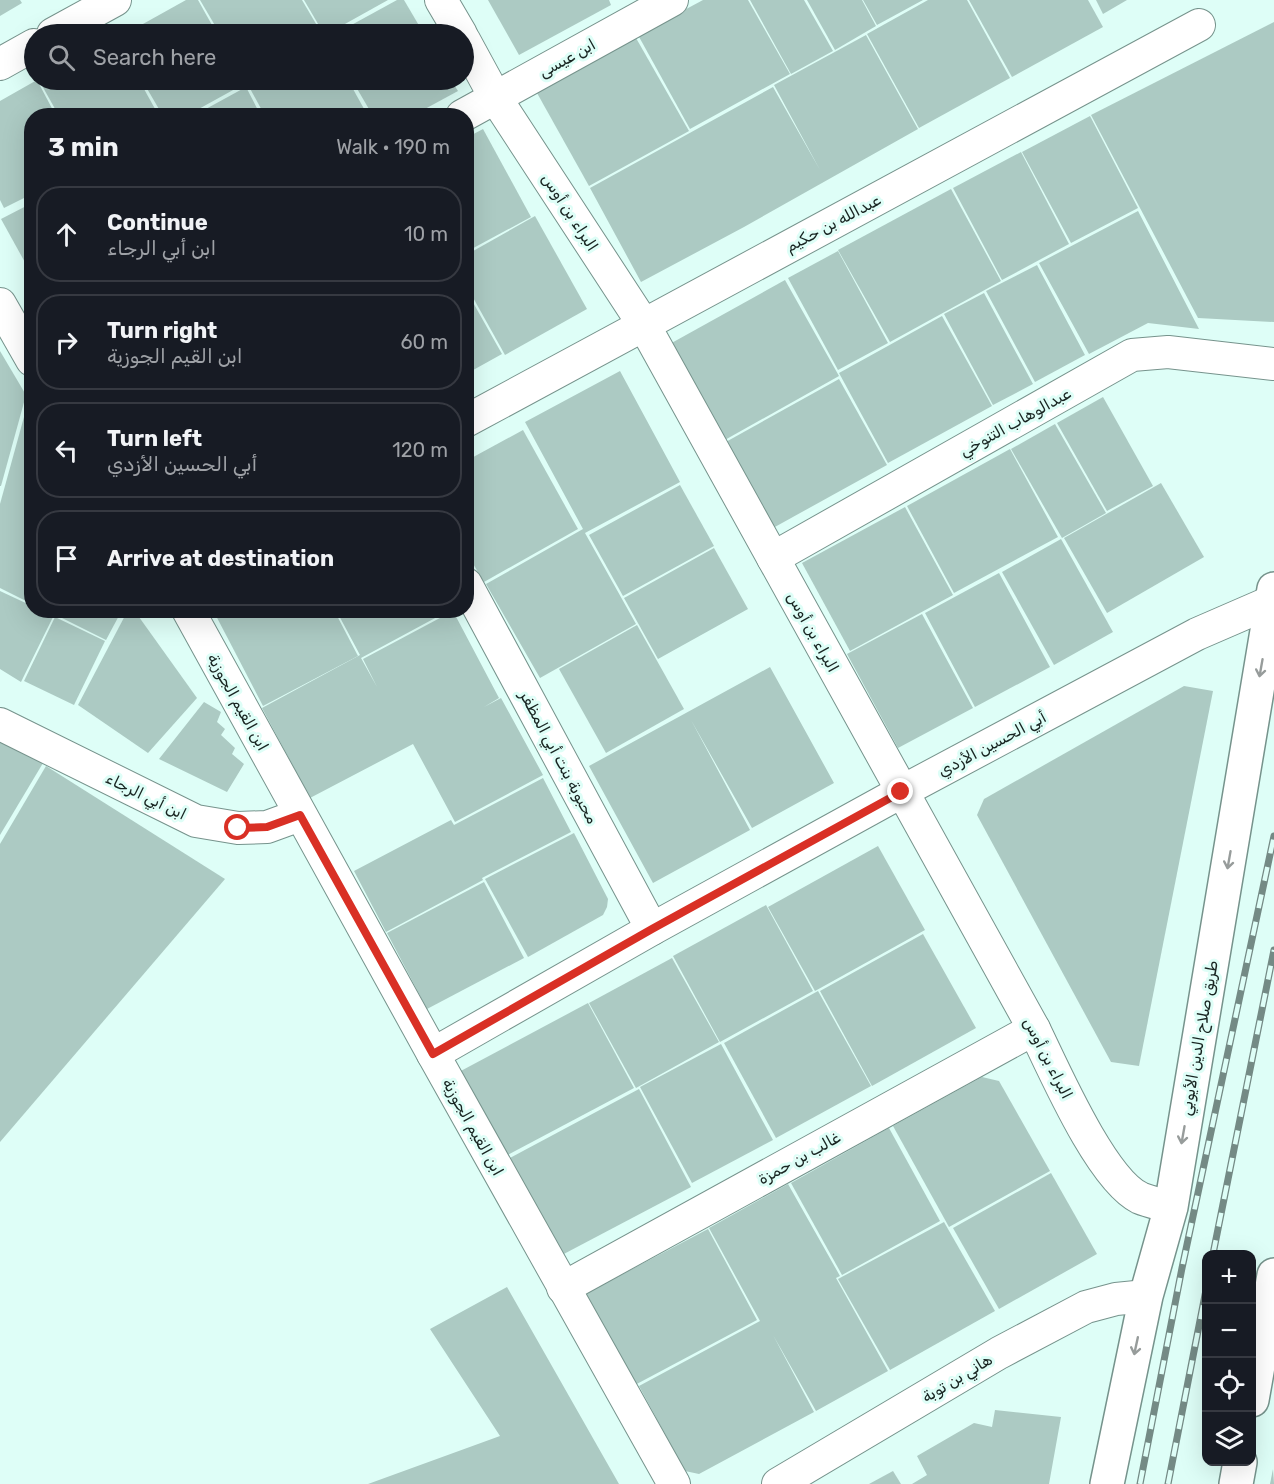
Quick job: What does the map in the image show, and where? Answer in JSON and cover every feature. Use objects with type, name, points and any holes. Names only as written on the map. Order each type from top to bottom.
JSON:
[{"type":"main road","name":"طريق صلاح الدين الأيوبي","points":[[1107,1484],[1146,1296],[1171,1207],[1273,595]]},
{"type":"main road","points":[[1256,1373],[1274,1275]]},
{"type":"main road","points":[[1236,1484],[1239,1466]]},
{"type":"street","points":[[71,24],[115,0]]},
{"type":"street","points":[[441,0],[454,24]]},
{"type":"street","name":"ابن عيسى","points":[[474,109],[672,0]]},
{"type":"street","name":"عبدالله بن حكيم","points":[[474,418],[1199,25]]},
{"type":"street","points":[[0,64],[24,51]]},
{"type":"street","name":"البراء بن أوس","points":[[474,58],[495,97],[644,325],[1034,1029],[1081,1125],[1114,1177],[1139,1198],[1171,1207]]},
{"type":"street","points":[[0,304],[24,345]]},
{"type":"street","name":"عبدالوهاب التنوخي","points":[[773,558],[1132,355],[1168,352],[1274,364]]},
{"type":"street","name":"أبي الحسين الأزدي","points":[[433,1054],[652,929],[901,792],[1273,595]]},
{"type":"street","name":"محبوبة بنت أبي المظفر","points":[[474,599],[652,929]]},
{"type":"street","name":"ابن القيم الجوزية","points":[[192,618],[674,1484]]},
{"type":"street","name":"ابن أبي الرجاء","points":[[0,724],[196,820],[238,828],[267,827],[300,815]]},
{"type":"street","name":"غالب بن حمزة","points":[[563,1288],[1034,1029]]},
{"type":"street","name":"هاني بن توبة","points":[[778,1484],[999,1353],[1086,1306],[1116,1299],[1146,1296]]},
{"type":"building","points":[[0,0],[20,0],[22,3],[0,16]]},
{"type":"building","points":[[186,0],[198,0],[211,24],[143,24]]},
{"type":"building","points":[[200,0],[302,0],[316,24],[214,24]]},
{"type":"building","points":[[304,0],[388,0],[345,24],[318,24]]},
{"type":"building","points":[[397,0],[404,0],[418,24],[353,24]]},
{"type":"building","points":[[488,0],[609,0],[611,5],[519,55]]},
{"type":"building","points":[[703,0],[748,0],[790,74],[690,129],[638,35]]},
{"type":"building","points":[[750,0],[804,0],[833,51],[791,74]]},
{"type":"building","points":[[807,0],[862,0],[876,26],[835,50]]},
{"type":"building","points":[[863,0],[923,0],[877,25]]},
{"type":"building","points":[[928,0],[967,0],[1010,78],[919,128],[867,34]]},
{"type":"building","points":[[969,0],[1088,0],[1103,27],[1012,77]]},
{"type":"building","points":[[1096,0],[1127,0],[1103,14]]},
{"type":"building","points":[[1274,22],[1274,322],[1198,318],[1091,115]]},
{"type":"building","points":[[866,35],[918,129],[641,282],[590,188],[773,87],[820,170],[774,85]]},
{"type":"building","points":[[636,38],[689,131],[589,186],[537,93]]},
{"type":"building","points":[[24,87],[24,90],[42,90],[52,108],[24,108],[24,198],[4,208],[0,200],[0,101]]},
{"type":"building","points":[[44,90],[145,90],[155,108],[55,108]]},
{"type":"building","points":[[148,90],[233,90],[200,108],[158,108]]},
{"type":"building","points":[[241,90],[248,90],[257,108],[208,108]]},
{"type":"building","points":[[251,90],[354,90],[364,108],[261,108]]},
{"type":"building","points":[[358,90],[458,91],[427,108],[368,108]]},
{"type":"building","points":[[1090,116],[1138,208],[1071,243],[1022,152]]},
{"type":"building","points":[[483,129],[531,217],[474,248],[474,134]]},
{"type":"building","points":[[1021,152],[1069,244],[1002,280],[953,188]]},
{"type":"building","points":[[951,189],[1001,281],[890,342],[838,250]]},
{"type":"building","points":[[24,207],[24,261],[1,219]]},
{"type":"building","points":[[1138,211],[1199,329],[1148,323],[1089,354],[1039,263]]},
{"type":"building","points":[[535,216],[587,309],[505,355],[474,299],[474,250]]},
{"type":"building","points":[[838,251],[888,343],[838,370],[788,278]]},
{"type":"building","points":[[1037,265],[1085,355],[1035,382],[986,291]]},
{"type":"building","points":[[785,280],[839,376],[723,441],[668,345]]},
{"type":"building","points":[[984,293],[1033,384],[993,405],[944,314]]},
{"type":"building","points":[[474,304],[502,354],[474,370]]},
{"type":"building","points":[[942,316],[992,406],[888,463],[839,373]]},
{"type":"building","points":[[0,351],[24,392],[24,402],[0,486]]},
{"type":"building","points":[[620,371],[680,482],[585,533],[636,624],[540,678],[486,584],[583,529],[525,422]]},
{"type":"building","points":[[839,379],[887,465],[773,528],[724,443]]},
{"type":"building","points":[[1103,397],[1153,486],[1107,511],[1057,423]]},
{"type":"building","points":[[24,417],[24,600],[0,588],[0,504]]},
{"type":"building","points":[[1055,424],[1106,513],[1062,538],[1011,449]]},
{"type":"building","points":[[523,430],[578,529],[484,582],[474,565],[474,457]]},
{"type":"building","points":[[1010,449],[1058,537],[954,593],[907,506]]},
{"type":"building","points":[[1161,483],[1204,557],[1107,613],[1064,538]]},
{"type":"building","points":[[680,485],[714,546],[623,596],[589,535]]},
{"type":"building","points":[[905,507],[953,595],[850,651],[802,563]]},
{"type":"building","points":[[1061,539],[1113,632],[1054,665],[1002,572]]},
{"type":"building","points":[[714,548],[748,609],[658,659],[624,598]]},
{"type":"building","points":[[999,573],[1050,667],[975,707],[925,613]]},
{"type":"building","points":[[0,591],[24,602],[24,618],[53,618],[21,682],[0,669]]},
{"type":"building","points":[[922,614],[973,708],[898,748],[847,654]]},
{"type":"building","points":[[55,618],[105,641],[74,705],[24,681]]},
{"type":"building","points":[[62,618],[118,618],[106,640]]},
{"type":"building","points":[[124,618],[140,618],[197,698],[148,753],[78,705]]},
{"type":"building","points":[[217,618],[338,618],[358,656],[263,706]]},
{"type":"building","points":[[340,618],[435,618],[361,658],[377,687],[363,659],[440,618],[457,618],[499,698],[484,707],[501,698],[543,775],[455,822],[413,744],[310,798],[262,708],[360,655]]},
{"type":"building","points":[[637,625],[684,709],[606,753],[559,669]]},
{"type":"building","points":[[770,667],[834,783],[752,828],[691,720],[750,830],[653,883],[589,766]]},
{"type":"building","points":[[1184,686],[1213,691],[1139,1066],[1111,1062],[977,815],[984,799]]},
{"type":"building","points":[[204,702],[221,712],[217,722],[225,729],[221,735],[235,748],[232,754],[244,764],[227,792],[159,759]]},
{"type":"building","points":[[0,734],[46,758],[0,835]]},
{"type":"building","points":[[46,766],[225,879],[0,1142],[0,844]]},
{"type":"building","points":[[543,778],[571,832],[482,878],[483,880],[386,932],[354,871],[451,820],[454,825]]},
{"type":"building","points":[[574,833],[608,899],[607,907],[603,915],[528,957],[485,879]]},
{"type":"building","points":[[878,846],[925,930],[815,991],[768,907]]},
{"type":"building","points":[[484,882],[524,958],[427,1009],[387,933]]},
{"type":"building","points":[[766,905],[813,991],[720,1042],[673,956]]},
{"type":"building","points":[[923,934],[976,1028],[872,1086],[820,991]]},
{"type":"building","points":[[672,958],[719,1042],[636,1088],[589,1003]]},
{"type":"building","points":[[818,991],[871,1086],[776,1138],[724,1043]]},
{"type":"building","points":[[588,1003],[634,1088],[502,1158],[457,1073]]},
{"type":"building","points":[[721,1044],[773,1140],[692,1183],[640,1087]]},
{"type":"building","points":[[982,1077],[999,1081],[1050,1171],[949,1227],[893,1126]]},
{"type":"building","points":[[639,1089],[691,1187],[560,1256],[508,1159]]},
{"type":"building","points":[[889,1128],[940,1221],[842,1275],[791,1183]]},
{"type":"building","points":[[1051,1173],[1097,1254],[999,1309],[953,1228]]},
{"type":"building","points":[[788,1184],[840,1276],[836,1278],[888,1371],[816,1411],[773,1335],[814,1412],[699,1474],[685,1471],[639,1386],[760,1321],[709,1228]]},
{"type":"building","points":[[944,1222],[995,1311],[890,1370],[838,1279]]},
{"type":"building","points":[[708,1229],[757,1320],[633,1386],[583,1295]]},
{"type":"building","points":[[507,1287],[619,1484],[368,1484],[500,1436],[430,1329]]},
{"type":"building","points":[[995,1410],[1061,1417],[1049,1484],[912,1484],[927,1475],[917,1456],[974,1423],[992,1427]]},
{"type":"building","points":[[1273,1469],[1274,1484],[1270,1484]]},
{"type":"building","points":[[893,1471],[901,1484],[869,1484]]},
{"type":"railway","points":[[1140,1484],[1182,1268],[1274,836]]},
{"type":"railway","points":[[1214,1250],[1274,950]]},
{"type":"railway","points":[[1168,1484],[1203,1304]]},
{"type":"route","points":[[238,828],[267,827],[300,815],[433,1054],[652,929],[901,792]]}]
